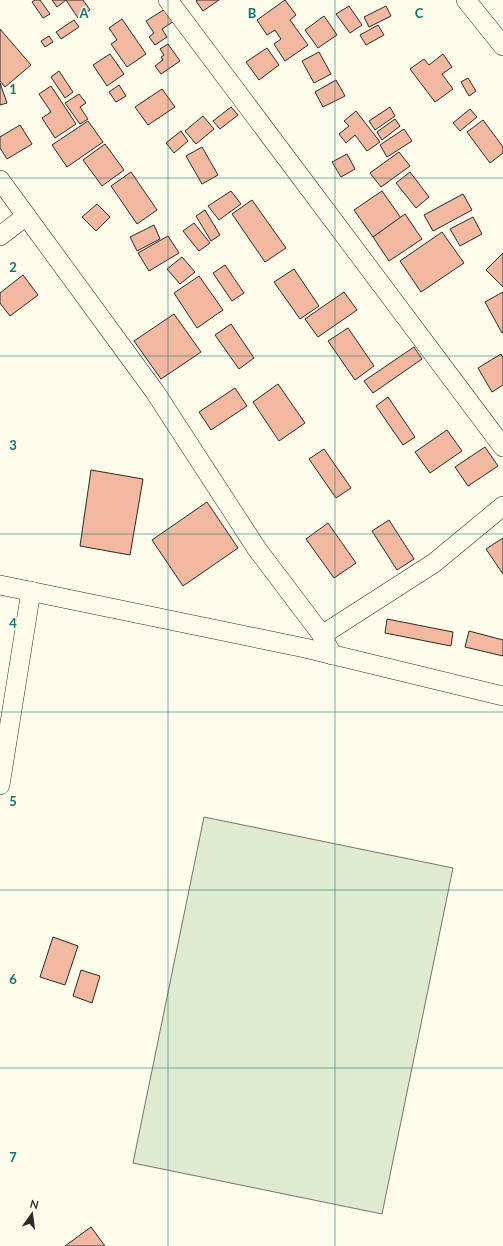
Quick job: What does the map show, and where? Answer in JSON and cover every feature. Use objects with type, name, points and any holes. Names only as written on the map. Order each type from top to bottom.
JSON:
[{"type":"street","points":[[168,0],[503,447]]},
{"type":"street","points":[[466,0],[503,46]]},
{"type":"street","points":[[0,180],[156,392],[258,549],[322,635],[332,655]]},
{"type":"street","points":[[0,236],[26,216]]},
{"type":"street","points":[[322,635],[434,563],[503,506]]},
{"type":"street","points":[[0,586],[31,591],[305,648],[503,696]]},
{"type":"street","points":[[0,785],[31,591]]},
{"type":"green space","points":[[204,817],[453,868],[382,1214],[133,1163]]},
{"type":"building","points":[[35,0],[40,0],[50,14],[43,18],[32,2]]},
{"type":"building","points":[[52,0],[66,0],[57,7]]},
{"type":"building","points":[[66,0],[83,0],[90,10],[78,18]]},
{"type":"building","points":[[219,0],[203,11],[196,1]]},
{"type":"building","points":[[285,0],[296,15],[290,20],[308,45],[285,61],[274,44],[281,39],[275,30],[267,35],[257,20]]},
{"type":"building","points":[[349,6],[362,25],[350,33],[336,14]]},
{"type":"building","points":[[386,6],[391,16],[369,27],[364,17]]},
{"type":"building","points":[[165,9],[174,21],[162,29],[167,37],[155,45],[149,37],[154,33],[146,21]]},
{"type":"building","points":[[324,16],[337,35],[318,48],[305,30]]},
{"type":"building","points":[[122,19],[146,54],[127,67],[111,44],[117,40],[109,28]]},
{"type":"building","points":[[74,20],[79,27],[61,39],[56,32]]},
{"type":"building","points":[[378,25],[384,35],[366,45],[360,35]]},
{"type":"building","points":[[0,29],[31,65],[5,87],[0,81]]},
{"type":"building","points":[[49,36],[53,42],[45,47],[41,41]]},
{"type":"building","points":[[168,44],[180,61],[161,74],[155,66],[163,60],[161,57],[164,55],[160,49]]},
{"type":"building","points":[[267,48],[279,65],[259,80],[246,62]]},
{"type":"building","points":[[319,52],[331,74],[314,83],[302,61]]},
{"type":"building","points":[[110,54],[124,74],[107,86],[93,65]]},
{"type":"building","points":[[443,54],[452,67],[442,74],[453,89],[435,102],[410,69],[424,59],[429,65]]},
{"type":"building","points":[[59,71],[73,92],[65,98],[51,77]]},
{"type":"building","points":[[468,78],[476,91],[469,96],[461,82]]},
{"type":"building","points":[[336,80],[345,96],[323,107],[315,92]]},
{"type":"building","points":[[0,83],[7,103],[0,105]]},
{"type":"building","points":[[119,85],[126,96],[116,102],[109,92]]},
{"type":"building","points":[[51,86],[76,124],[55,138],[42,118],[51,112],[39,94]]},
{"type":"building","points":[[162,89],[175,107],[148,125],[135,107]]},
{"type":"building","points":[[79,94],[86,103],[80,107],[88,119],[80,124],[65,103]]},
{"type":"building","points":[[231,107],[238,115],[220,129],[213,121]]},
{"type":"building","points":[[390,107],[395,116],[375,130],[369,121]]},
{"type":"building","points":[[470,109],[477,117],[460,131],[453,123]]},
{"type":"building","points":[[356,111],[380,142],[367,151],[355,135],[346,143],[339,134],[349,126],[344,121]]},
{"type":"building","points":[[203,116],[214,129],[196,144],[185,131]]},
{"type":"building","points":[[395,119],[400,126],[382,140],[377,132]]},
{"type":"building","points":[[483,120],[503,147],[503,153],[490,163],[467,132]]},
{"type":"building","points":[[88,121],[103,142],[67,167],[52,145]]},
{"type":"building","points":[[20,125],[32,144],[7,159],[0,148],[0,137]]},
{"type":"building","points":[[404,129],[412,141],[387,157],[380,145]]},
{"type":"building","points":[[181,131],[188,141],[174,153],[166,143]]},
{"type":"building","points":[[105,144],[124,170],[102,186],[83,160]]},
{"type":"building","points":[[202,147],[218,175],[202,184],[186,156]]},
{"type":"building","points":[[399,152],[410,166],[381,187],[370,173]]},
{"type":"building","points":[[347,154],[355,169],[341,177],[332,162]]},
{"type":"building","points":[[131,172],[157,210],[137,224],[111,186]]},
{"type":"building","points":[[410,172],[429,197],[416,208],[396,183]]},
{"type":"building","points":[[231,191],[241,204],[219,220],[208,206]]},
{"type":"building","points":[[382,191],[401,218],[373,237],[354,210]]},
{"type":"building","points":[[463,194],[472,210],[433,231],[424,215]]},
{"type":"building","points":[[252,200],[286,248],[265,262],[232,214]]},
{"type":"building","points":[[97,204],[110,217],[96,231],[82,217]]},
{"type":"building","points":[[205,210],[220,235],[211,241],[196,216]]},
{"type":"building","points":[[405,214],[422,239],[389,261],[373,237]]},
{"type":"building","points":[[473,217],[482,234],[460,246],[450,229]]},
{"type":"building","points":[[194,223],[210,243],[199,251],[183,231]]},
{"type":"building","points":[[154,225],[160,239],[137,251],[130,237]]},
{"type":"building","points":[[442,232],[464,263],[421,292],[400,261]]},
{"type":"building","points":[[168,236],[179,253],[149,271],[138,253]]},
{"type":"building","points":[[503,253],[503,287],[486,270]]},
{"type":"building","points":[[182,257],[195,272],[180,284],[167,269]]},
{"type":"building","points":[[225,265],[244,293],[232,301],[213,273]]},
{"type":"building","points":[[294,269],[319,306],[300,319],[274,282]]},
{"type":"building","points":[[23,275],[38,295],[10,316],[0,303],[0,293]]},
{"type":"building","points":[[199,276],[223,310],[197,328],[174,293]]},
{"type":"building","points":[[344,292],[357,310],[318,337],[305,319]]},
{"type":"building","points":[[503,292],[503,332],[502,333],[485,302]]},
{"type":"building","points":[[174,314],[201,352],[161,379],[134,341]]},
{"type":"building","points":[[231,324],[254,358],[239,369],[215,335]]},
{"type":"building","points":[[348,328],[374,366],[355,380],[328,341]]},
{"type":"building","points":[[414,347],[422,359],[373,393],[364,381]]},
{"type":"building","points":[[501,354],[503,358],[503,385],[492,392],[478,368]]},
{"type":"building","points":[[278,384],[305,423],[279,441],[253,402]]},
{"type":"building","points":[[235,388],[247,406],[211,430],[199,412]]},
{"type":"building","points":[[388,397],[415,437],[403,445],[376,406]]},
{"type":"building","points":[[447,430],[462,451],[430,473],[415,452]]},
{"type":"building","points":[[485,447],[498,466],[468,486],[455,467]]},
{"type":"building","points":[[324,449],[351,488],[336,498],[309,459]]},
{"type":"building","points":[[91,470],[143,479],[130,555],[80,546]]},
{"type":"building","points":[[207,502],[238,548],[183,586],[152,540]]},
{"type":"building","points":[[389,520],[414,559],[397,570],[372,531]]},
{"type":"building","points":[[328,523],[356,563],[334,578],[306,539]]},
{"type":"building","points":[[503,538],[503,574],[486,549]]},
{"type":"building","points":[[387,619],[453,632],[451,646],[385,633]]},
{"type":"building","points":[[469,631],[503,640],[503,656],[465,647]]},
{"type":"building","points":[[53,937],[78,946],[65,985],[40,977]]},
{"type":"building","points":[[81,970],[100,976],[92,1003],[73,996]]},
{"type":"building","points":[[91,1227],[105,1246],[65,1246]]}]
